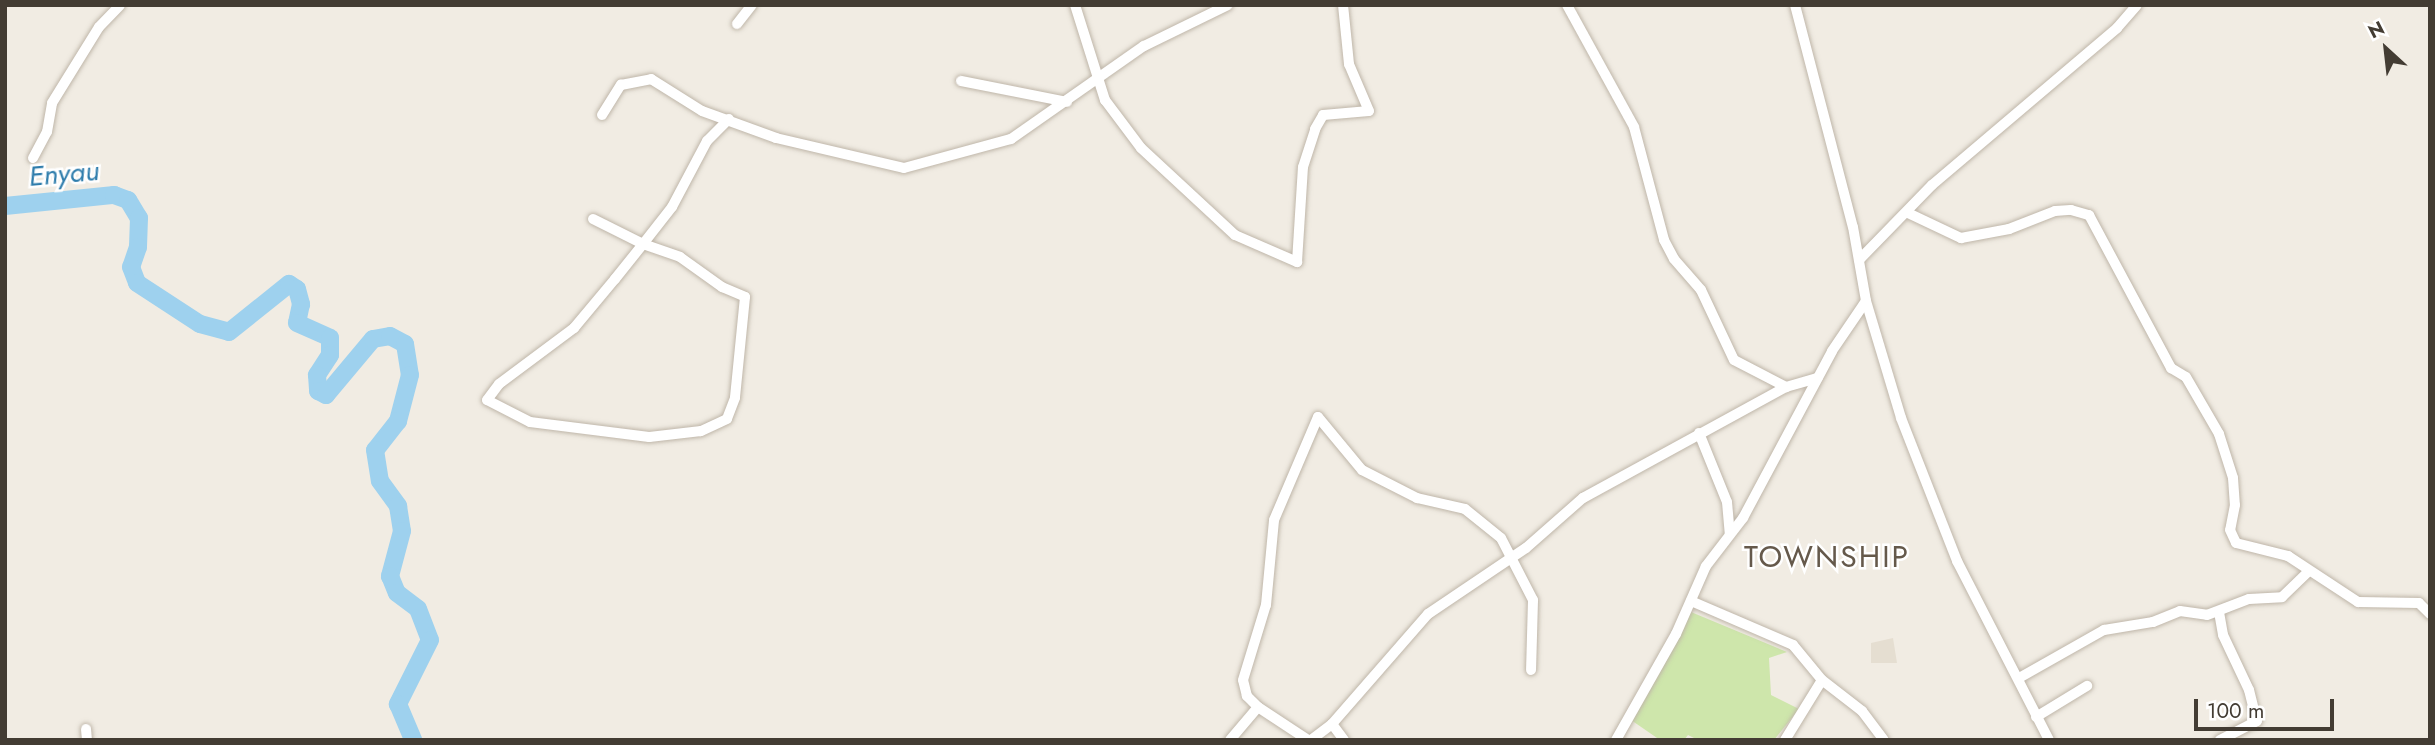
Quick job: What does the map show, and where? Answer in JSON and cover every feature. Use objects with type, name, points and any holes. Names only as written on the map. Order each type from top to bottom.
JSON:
[{"type":"street","points":[[33,158],[47,132],[52,103],[99,27],[120,5]]},
{"type":"street","points":[[737,24],[752,5]]},
{"type":"street","points":[[1075,5],[1098,82],[1108,105],[1156,165],[1235,235],[1297,262],[1303,167],[1315,129],[1323,115],[1369,111],[1349,64],[1343,5]]},
{"type":"street","points":[[602,115],[621,85],[651,79],[702,111],[794,144],[904,168],[1003,144],[1098,82],[1151,42],[1228,5]]},
{"type":"street","points":[[1567,5],[1634,127],[1664,240],[1674,259],[1700,290],[1734,360],[1786,387]]},
{"type":"street","points":[[1795,5],[1859,260],[1866,301],[1901,418],[1941,524],[2049,740]]},
{"type":"street","points":[[1859,260],[1941,177],[2117,28],[2137,5]]},
{"type":"street","points":[[961,81],[1067,102]]},
{"type":"street","points":[[593,219],[643,244],[680,257],[722,287],[745,297],[735,398],[727,419],[701,431],[649,437],[530,422],[487,400],[499,384],[574,328],[643,244],[672,207],[707,141],[729,119]]},
{"type":"street","points":[[1908,213],[1961,238],[2009,229],[2054,211],[2071,209],[2089,215],[2171,368],[2186,377],[2219,434],[2235,494],[2232,537],[2241,545],[2288,556],[2308,572],[2364,604],[2419,603],[2430,595]]},
{"type":"street","points":[[1616,740],[1715,551],[1743,519],[1818,378],[1866,301]]},
{"type":"street","points":[[1531,670],[1533,600],[1514,556],[1475,515],[1417,498],[1362,470],[1318,417],[1274,520],[1266,605],[1243,680],[1247,696],[1258,707],[1309,740],[1332,724],[1428,614],[1514,556],[1583,498],[1786,387],[1818,378]]},
{"type":"street","points":[[1699,433],[1727,502],[1730,534]]},
{"type":"street","points":[[2019,678],[2104,630],[2153,622],[2180,611],[2201,615],[2219,612],[2249,599],[2282,597],[2308,572]]},
{"type":"street","points":[[1691,601],[1793,645],[1822,680],[1862,711],[1884,740]]},
{"type":"street","points":[[2419,603],[2430,614]]},
{"type":"street","points":[[2219,612],[2222,635],[2249,690],[2257,721],[2220,740]]},
{"type":"street","points":[[1785,740],[1822,680]]},
{"type":"street","points":[[2036,716],[2087,686]]},
{"type":"street","points":[[1230,740],[1258,707]]},
{"type":"street","points":[[1332,724],[1344,740]]},
{"type":"shaded area","points":[[1893,638],[1897,663],[1871,663],[1871,643]]},
{"type":"green space","points":[[1691,612],[1787,652],[1769,658],[1771,695],[1799,709],[1774,740],[1698,740],[1688,735],[1684,740],[1660,740],[1631,720]]},
{"type":"waterway","name":"Enyau","points":[[5,206],[114,195],[128,200],[139,218],[138,247],[131,267],[137,283],[200,324],[229,332],[289,284],[297,289],[301,304],[297,323],[330,338],[330,355],[317,375],[318,391],[326,395],[373,339],[390,336],[405,344],[410,375],[398,421],[375,450],[380,481],[398,506],[402,531],[390,576],[397,593],[418,609],[430,640],[398,704],[413,740]]},
{"type":"district","name":"TOWNSHIP","points":[[1827,557]]}]
